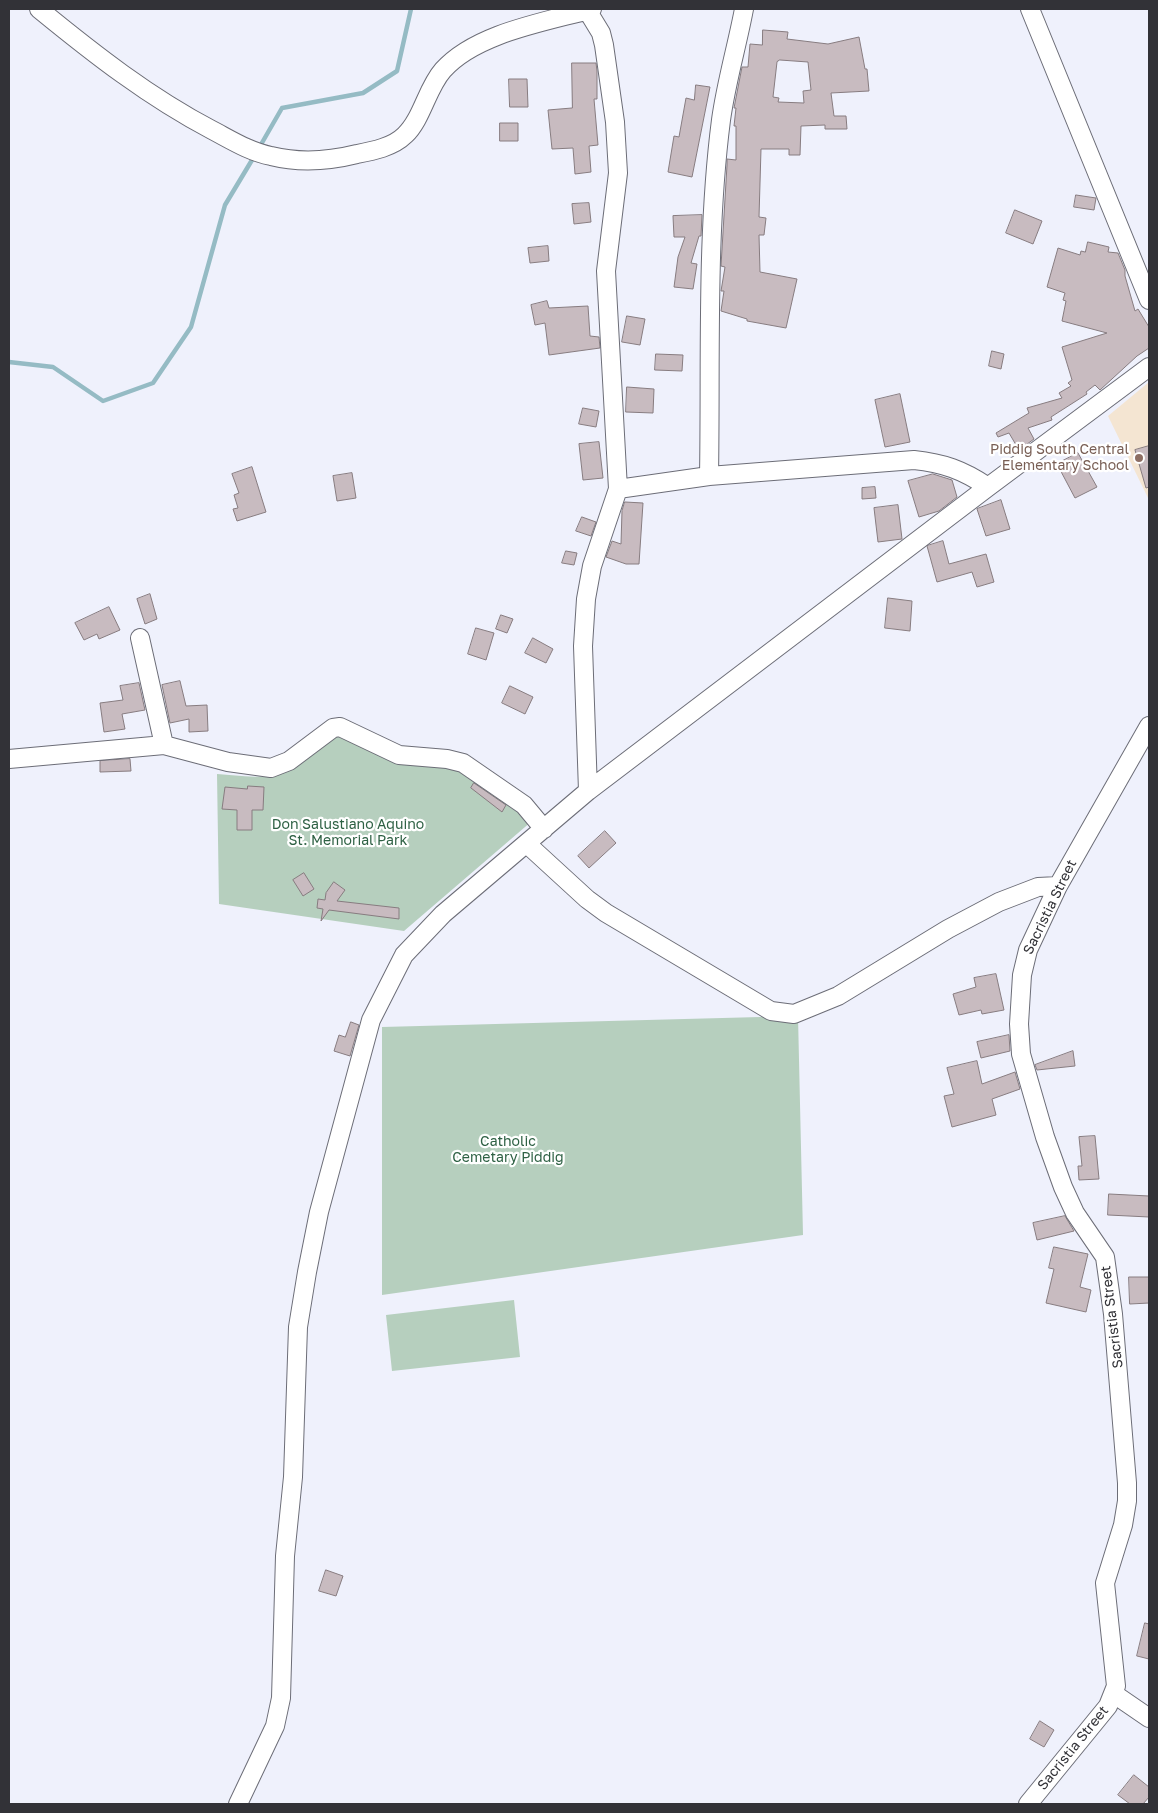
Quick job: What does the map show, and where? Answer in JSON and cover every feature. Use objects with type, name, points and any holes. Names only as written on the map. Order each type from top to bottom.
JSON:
[{"type":"street","points":[[39,9],[121,74],[195,121],[245,148],[270,156],[297,160],[327,160],[349,156],[375,150],[397,141],[414,125],[442,71],[455,58],[478,44],[505,34],[589,9],[601,33],[604,45],[615,122],[618,173],[606,271],[618,489],[592,566],[586,599],[584,646],[588,792]]},
{"type":"street","points":[[709,476],[713,241],[718,151],[721,118],[744,9]]},
{"type":"street","points":[[1030,9],[1149,300]]},
{"type":"street","points":[[238,1804],[275,1726],[281,1698],[285,1556],[293,1477],[298,1327],[319,1212],[370,1020],[404,955],[443,914],[588,792],[988,487],[1149,367]]},
{"type":"street","points":[[618,489],[709,476],[914,460],[938,462],[954,467],[966,472],[988,487]]},
{"type":"street","points":[[140,638],[164,745]]},
{"type":"street","name":"Sacristia Street","points":[[1028,1804],[1108,1706],[1114,1694],[1116,1686],[1105,1583],[1123,1525],[1128,1501],[1128,1483],[1113,1314],[1105,1257],[1075,1213],[1063,1187],[1045,1136],[1021,1054],[1019,1039],[1024,962],[1058,886],[1149,726]]},
{"type":"street","points":[[9,759],[164,745],[228,762],[271,768],[290,761],[333,728],[347,728],[399,755],[447,759],[463,763],[524,805],[544,829]]},
{"type":"street","points":[[527,844],[587,899],[606,912],[771,1011],[784,1014],[794,1014],[838,996],[948,928],[999,902],[1038,886],[1058,886]]},
{"type":"street","points":[[1114,1694],[1149,1718]]},
{"type":"shaded area","name":"Piddig South Central Elementary School","points":[[1149,382],[1149,500],[1108,416]]},
{"type":"green space","name":"Don Salustiano Aquino St. Memorial Park","points":[[341,735],[459,765],[532,821],[404,931],[219,904],[217,774],[256,777],[278,773],[286,770]]},
{"type":"green space","name":"Catholic Cemetary Piddig","points":[[798,1016],[803,1235],[382,1295],[382,1027]]},
{"type":"green space","points":[[514,1300],[520,1357],[392,1371],[386,1315]]},
{"type":"building","points":[[763,30],[788,32],[787,39],[828,44],[859,37],[865,69],[867,69],[869,91],[831,93],[834,116],[846,116],[847,129],[825,129],[825,125],[801,126],[800,155],[789,155],[789,149],[761,149],[759,217],[766,218],[764,235],[759,235],[760,272],[797,279],[786,328],[747,321],[747,319],[721,311],[724,291],[721,291],[725,267],[721,266],[727,159],[736,160],[736,126],[734,126],[736,108],[734,108],[742,67],[748,67],[750,44],[762,45]],"holes":[[[780,60],[808,62],[811,90],[803,91],[804,103],[778,102],[779,98],[773,97],[777,62]]]},
{"type":"building","points":[[572,63],[596,63],[597,71],[597,99],[594,99],[598,145],[589,146],[591,172],[575,174],[573,148],[552,149],[548,110],[572,108]]},
{"type":"building","points":[[509,79],[527,79],[528,107],[510,107]]},
{"type":"building","points":[[696,85],[710,87],[692,177],[668,172],[674,136],[679,137],[686,98],[694,100]]},
{"type":"building","points":[[500,123],[518,123],[518,141],[500,141]]},
{"type":"building","points":[[1076,195],[1096,198],[1094,210],[1074,207]]},
{"type":"building","points":[[589,203],[591,222],[574,224],[572,204]]},
{"type":"building","points":[[1015,210],[1042,221],[1033,244],[1006,233]]},
{"type":"building","points":[[702,215],[701,236],[699,236],[691,263],[697,264],[693,289],[674,287],[678,257],[685,237],[674,237],[673,216]]},
{"type":"building","points":[[1088,242],[1109,247],[1108,252],[1118,253],[1125,270],[1135,311],[1138,309],[1149,327],[1149,348],[1137,356],[1100,390],[1095,385],[1086,392],[1087,394],[1051,417],[1052,420],[1028,428],[1034,439],[1019,450],[1009,433],[998,437],[996,433],[1029,413],[1027,408],[1062,398],[1059,393],[1071,386],[1068,383],[1072,380],[1062,347],[1107,333],[1062,321],[1066,301],[1063,300],[1065,293],[1047,287],[1058,248],[1080,255],[1081,251],[1085,252]]},
{"type":"building","points":[[548,246],[549,261],[530,263],[528,248]]},
{"type":"building","points":[[547,301],[549,308],[588,306],[590,336],[599,337],[600,348],[549,355],[545,323],[535,325],[531,305]]},
{"type":"building","points":[[627,316],[645,319],[640,345],[622,342]]},
{"type":"building","points":[[992,351],[1004,354],[1001,369],[989,366]]},
{"type":"building","points":[[656,354],[683,355],[682,371],[655,370]]},
{"type":"building","points":[[627,387],[654,389],[653,413],[626,412]]},
{"type":"building","points":[[900,394],[910,442],[885,447],[875,400]]},
{"type":"building","points":[[583,408],[599,411],[596,427],[579,424]]},
{"type":"building","points":[[599,442],[603,478],[583,480],[579,444]]},
{"type":"building","points":[[1149,446],[1149,487],[1146,488],[1135,450]]},
{"type":"building","points":[[1078,453],[1097,487],[1075,498],[1057,464]]},
{"type":"building","points":[[252,467],[266,512],[237,521],[233,509],[238,508],[234,495],[239,493],[232,474]]},
{"type":"building","points":[[352,473],[356,498],[337,501],[333,476]]},
{"type":"building","points":[[933,474],[952,480],[957,497],[939,511],[919,517],[908,481]]},
{"type":"building","points":[[875,487],[876,498],[862,499],[862,488]]},
{"type":"building","points":[[1001,500],[1010,529],[986,536],[977,509]]},
{"type":"building","points":[[625,502],[643,503],[639,564],[626,564],[606,557],[612,541],[621,544],[622,511]]},
{"type":"building","points":[[898,505],[902,539],[878,542],[874,508]]},
{"type":"building","points":[[582,517],[596,522],[591,536],[576,531]]},
{"type":"building","points":[[943,541],[949,564],[986,554],[994,582],[977,587],[972,572],[937,582],[927,546]]},
{"type":"building","points":[[566,551],[577,553],[574,565],[562,563]]},
{"type":"building","points":[[150,594],[157,619],[145,624],[137,599]]},
{"type":"building","points":[[888,598],[912,601],[910,631],[885,628]]},
{"type":"building","points":[[109,607],[120,630],[99,639],[97,634],[84,640],[75,623]]},
{"type":"building","points":[[501,615],[513,619],[507,633],[496,629]]},
{"type":"building","points":[[476,628],[494,633],[486,660],[468,654]]},
{"type":"building","points":[[533,638],[553,649],[546,663],[525,653]]},
{"type":"building","points":[[180,681],[186,706],[207,705],[208,731],[189,732],[189,719],[170,723],[162,685]]},
{"type":"building","points":[[139,683],[145,710],[122,714],[125,729],[104,732],[100,703],[123,700],[120,686]]},
{"type":"building","points":[[510,686],[533,697],[525,714],[502,703]]},
{"type":"building","points":[[130,759],[131,771],[100,772],[100,761]]},
{"type":"building","points":[[474,783],[506,805],[502,812],[471,788]]},
{"type":"building","points":[[248,786],[264,787],[263,810],[252,810],[252,830],[237,830],[237,810],[222,809],[225,787],[247,789]]},
{"type":"building","points":[[605,831],[616,843],[589,868],[578,856]]},
{"type":"building","points":[[304,873],[314,889],[303,896],[293,880]]},
{"type":"building","points":[[334,882],[345,890],[337,901],[399,908],[399,919],[329,910],[321,921],[323,909],[317,908],[318,899],[325,900],[326,893]]},
{"type":"building","points":[[996,974],[1004,1010],[982,1014],[981,1010],[959,1015],[953,994],[976,987],[974,978]]},
{"type":"building","points":[[351,1022],[359,1025],[350,1056],[334,1051],[339,1035],[345,1037]]},
{"type":"building","points":[[1009,1035],[1010,1051],[981,1058],[977,1042]]},
{"type":"building","points":[[1073,1051],[1075,1066],[1037,1070],[1035,1065]]},
{"type":"building","points":[[977,1061],[982,1084],[1015,1072],[1020,1089],[992,1099],[996,1115],[952,1127],[944,1096],[954,1094],[947,1068]]},
{"type":"building","points":[[1095,1136],[1099,1179],[1079,1180],[1078,1166],[1082,1166],[1079,1137]]},
{"type":"building","points":[[1109,1194],[1149,1196],[1149,1217],[1108,1215]]},
{"type":"building","points":[[1065,1216],[1074,1231],[1037,1240],[1033,1223]]},
{"type":"building","points":[[1054,1247],[1088,1254],[1080,1287],[1091,1290],[1086,1312],[1046,1303],[1054,1269],[1049,1268]]},
{"type":"building","points":[[1129,1277],[1149,1277],[1149,1303],[1130,1304]]},
{"type":"building","points":[[326,1570],[343,1576],[336,1596],[319,1591]]},
{"type":"building","points":[[1145,1623],[1149,1624],[1149,1659],[1137,1656]]},
{"type":"building","points":[[1040,1721],[1054,1730],[1044,1747],[1030,1739]]},
{"type":"building","points":[[1134,1775],[1149,1787],[1149,1797],[1143,1804],[1130,1804],[1118,1795]]},
{"type":"waterway","points":[[259,148],[282,108],[363,93],[397,71],[411,9]]},
{"type":"waterway","points":[[9,362],[53,367],[103,401],[153,383],[191,327],[225,205],[255,155]]},
{"type":"place","name":"Piddig South Central Elementary School","points":[[1139,458]]}]
